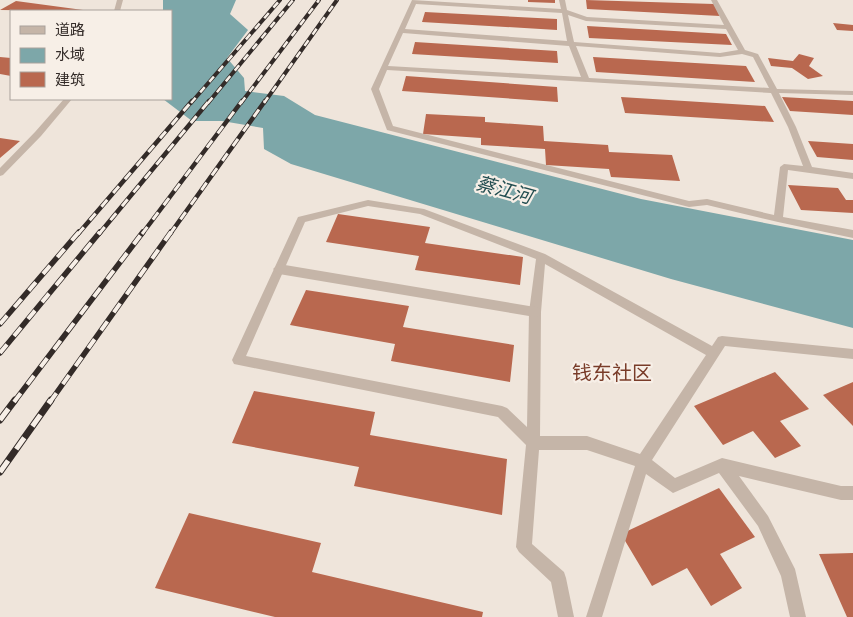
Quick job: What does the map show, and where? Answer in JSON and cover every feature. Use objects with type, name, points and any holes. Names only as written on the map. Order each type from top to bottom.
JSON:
[{"type":"street","points":[[279,268],[535,312]]},
{"type":"lane","points":[[562,0],[571,43],[586,80]]},
{"type":"lane","points":[[714,0],[742,52]]},
{"type":"lane","points":[[728,27],[586,19],[563,11],[414,1],[374,89],[390,128],[689,204],[707,202],[778,220],[853,234]]},
{"type":"lane","points":[[401,32],[720,55],[742,52],[756,55],[792,127],[810,169]]},
{"type":"lane","points":[[384,68],[773,91],[853,93]]},
{"type":"lane","points":[[0,173],[38,134],[67,100]]},
{"type":"lane","points":[[778,220],[784,167],[853,176]]},
{"type":"lane","points":[[714,353],[541,257],[421,211],[368,203],[302,219],[238,360],[502,412],[533,443],[587,443],[643,462],[673,486],[722,465],[841,492],[853,493]]},
{"type":"lane","points":[[541,257],[535,312],[533,443],[524,547],[558,578],[566,617]]},
{"type":"lane","points":[[594,617],[643,462],[722,342],[853,354]]},
{"type":"lane","points":[[722,465],[763,521],[789,575],[798,617]]},
{"type":"water","name":"蔡江河","points":[[163,0],[236,0],[230,14],[248,30],[227,58],[244,78],[245,91],[284,96],[315,115],[641,199],[853,240],[853,328],[671,279],[291,164],[264,149],[263,128],[222,121],[192,121],[164,100],[172,100],[172,10],[163,10]]},
{"type":"building","points":[[528,0],[555,0],[555,3],[528,2]]},
{"type":"building","points":[[586,0],[714,4],[720,16],[587,9]]},
{"type":"building","points":[[16,1],[83,10],[10,10],[0,10]]},
{"type":"building","points":[[425,12],[557,19],[557,30],[422,22]]},
{"type":"building","points":[[833,23],[853,25],[853,31],[837,30]]},
{"type":"building","points":[[587,26],[726,34],[732,45],[589,38]]},
{"type":"building","points":[[415,42],[557,51],[558,63],[412,54]]},
{"type":"building","points":[[799,54],[814,58],[809,66],[823,76],[808,79],[792,68],[771,66],[768,58],[793,61]]},
{"type":"building","points":[[0,57],[10,58],[10,76],[0,74]]},
{"type":"building","points":[[593,57],[746,66],[755,82],[596,72]]},
{"type":"building","points":[[406,76],[557,87],[558,102],[402,91]]},
{"type":"building","points":[[621,97],[765,106],[774,122],[625,113]]},
{"type":"building","points":[[782,97],[853,101],[853,115],[790,111]]},
{"type":"building","points":[[426,114],[485,117],[485,122],[543,126],[544,141],[608,145],[609,152],[672,155],[680,181],[611,177],[609,169],[546,165],[545,149],[481,145],[481,138],[423,134]]},
{"type":"building","points":[[0,138],[20,141],[0,158]]},
{"type":"building","points":[[808,141],[853,144],[853,160],[817,157]]},
{"type":"building","points":[[788,185],[838,188],[846,200],[853,200],[853,213],[801,210]]},
{"type":"building","points":[[338,214],[430,227],[425,243],[523,257],[520,285],[415,270],[419,256],[326,242]]},
{"type":"building","points":[[306,290],[409,306],[403,327],[514,345],[510,382],[391,361],[395,344],[290,325]]},
{"type":"building","points":[[775,372],[809,409],[780,421],[801,446],[775,458],[753,431],[723,445],[694,406]]},
{"type":"building","points":[[853,382],[853,426],[823,395]]},
{"type":"building","points":[[254,391],[375,412],[370,435],[507,459],[502,515],[354,486],[359,467],[232,443]]},
{"type":"building","points":[[719,488],[755,537],[720,554],[742,588],[711,606],[687,568],[652,586],[621,534]]},
{"type":"building","points":[[189,513],[321,543],[312,572],[483,612],[482,617],[275,617],[155,588]]},
{"type":"building","points":[[853,553],[853,617],[847,617],[819,554]]},
{"type":"railway","points":[[191,103],[280,0]]},
{"type":"railway","points":[[208,103],[293,0]]},
{"type":"railway","points":[[241,103],[319,0]]},
{"type":"railway","points":[[264,103],[337,0]]},
{"type":"railway","points":[[78,234],[192,101]]},
{"type":"railway","points":[[99,234],[209,101]]},
{"type":"railway","points":[[142,234],[242,101]]},
{"type":"railway","points":[[170,234],[265,101]]},
{"type":"railway","points":[[0,324],[79,232]]},
{"type":"railway","points":[[0,353],[100,232]]},
{"type":"railway","points":[[14,402],[143,232]]},
{"type":"railway","points":[[50,402],[171,232]]},
{"type":"railway","points":[[0,420],[15,400]]},
{"type":"railway","points":[[0,472],[51,400]]},
{"type":"district","name":"钱东社区","points":[[612,373]]}]
